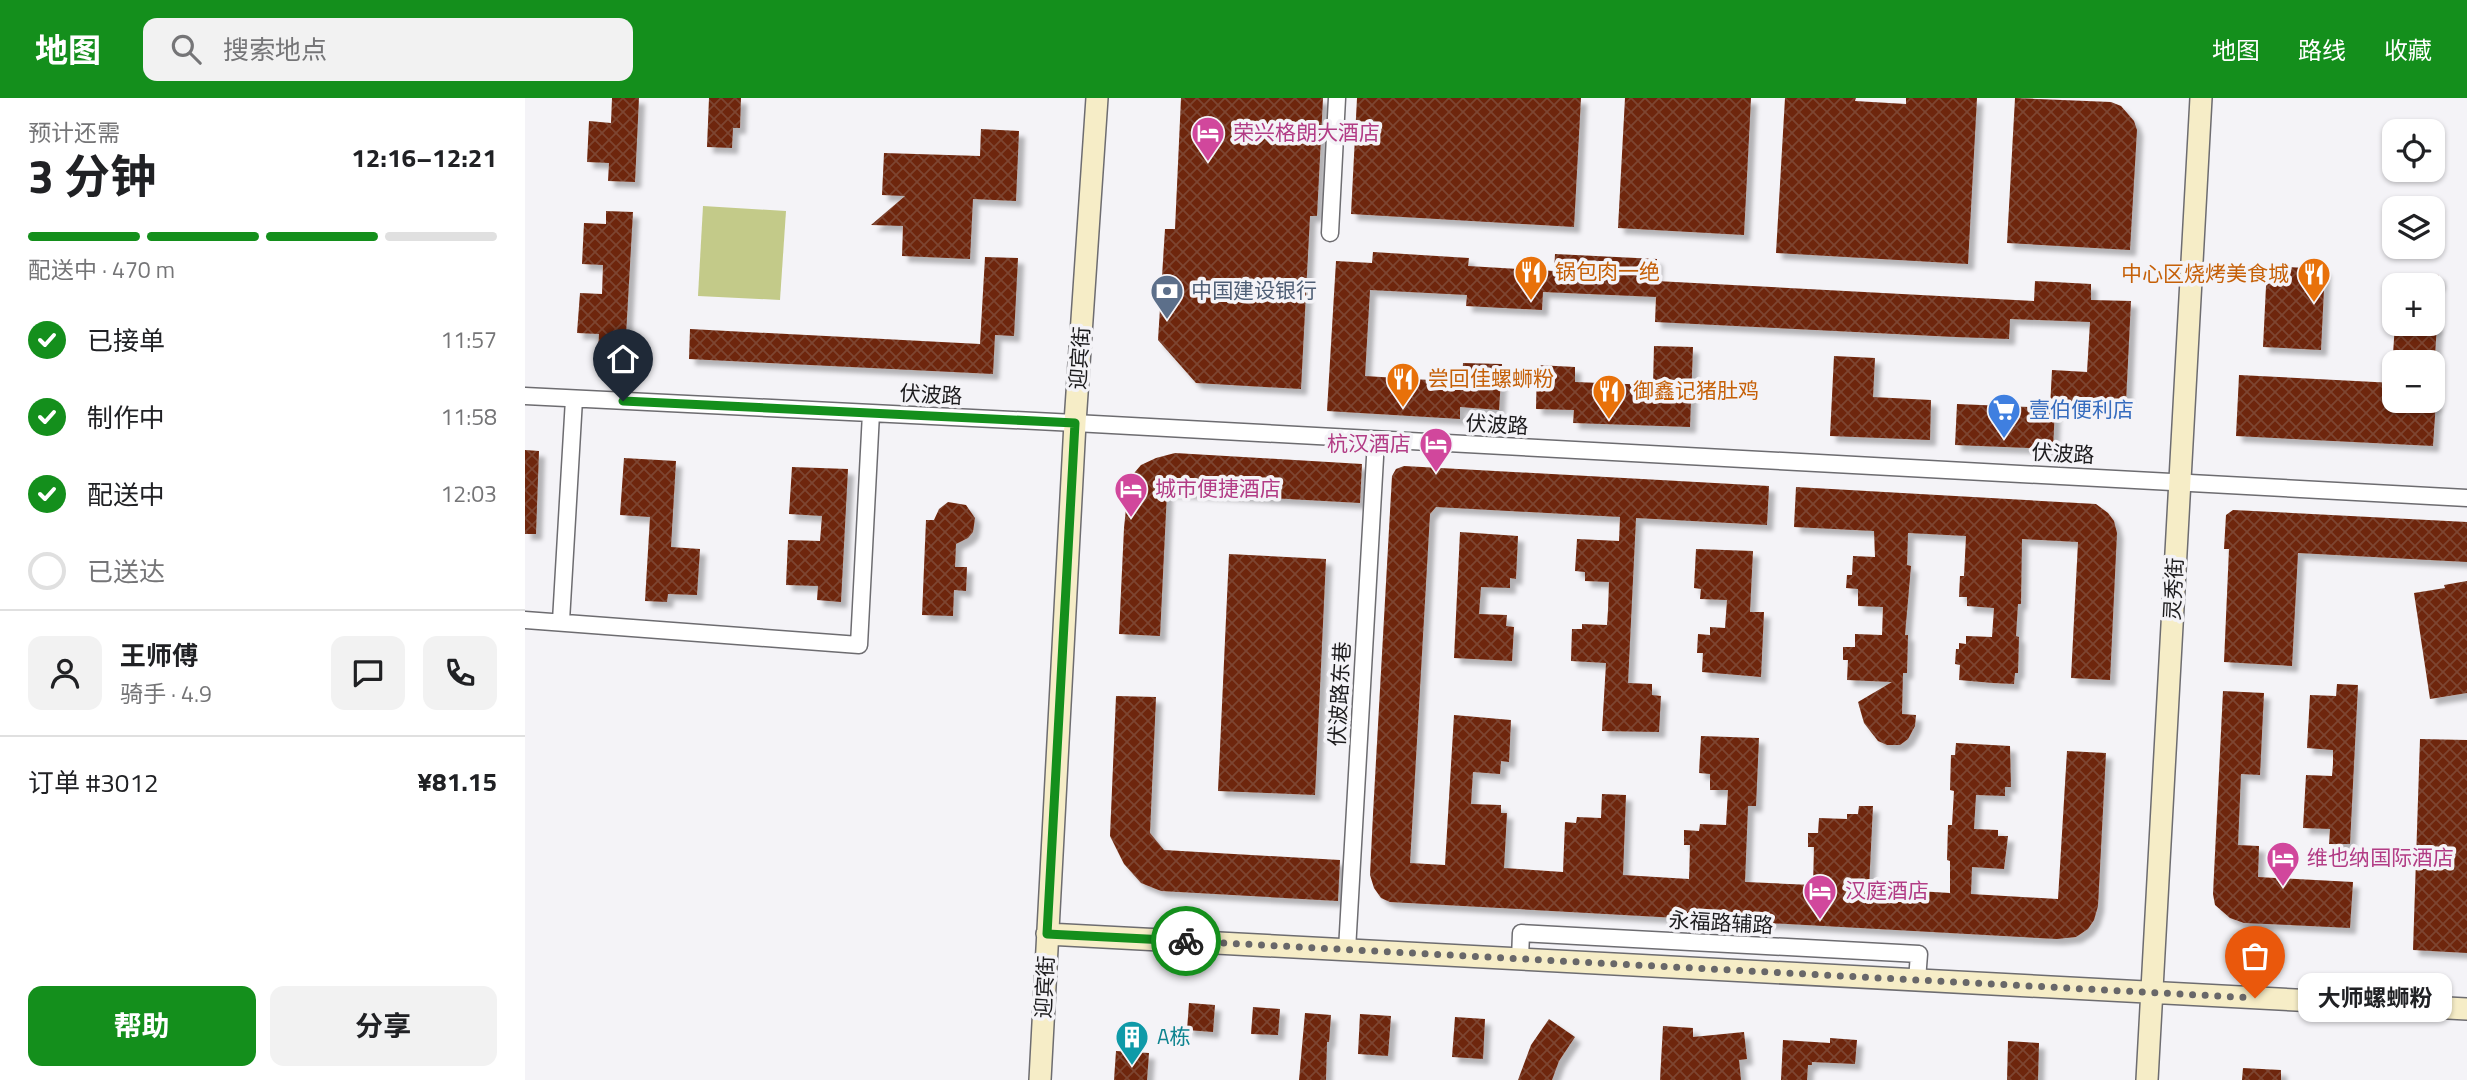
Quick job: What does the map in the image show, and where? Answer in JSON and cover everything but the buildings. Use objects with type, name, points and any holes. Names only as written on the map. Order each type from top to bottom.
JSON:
[{"type":"main road","name":"迎宾街","points":[[1039,1080],[1075,423],[1097,98]]},
{"type":"main road","name":"灵秀街","points":[[2147,1080],[2201,102]]},
{"type":"main road","points":[[1047,934],[2467,1009]]},
{"type":"street","points":[[1330,233],[1337,98]]},
{"type":"street","name":"伏波路","points":[[525,397],[1075,423],[2467,498]]},
{"type":"street","points":[[561,621],[574,399]]},
{"type":"street","points":[[525,620],[859,645],[871,414]]},
{"type":"street","name":"伏波路东巷","points":[[1347,950],[1376,440]]},
{"type":"green space","points":[[703,206],[786,211],[780,300],[698,296]]},
{"type":"way so far","points":[[1186,941],[2255,998]]},
{"type":"place","name":"荣兴格朗大酒店","points":[[1208,163]]},
{"type":"place","name":"锅包肉一绝","points":[[1531,302]]},
{"type":"place","name":"中心区烧烤美食城","points":[[2314,304]]},
{"type":"place","name":"中国建设银行","points":[[1167,321]]},
{"type":"place","name":"尝回佳螺蛳粉","points":[[1403,409]]},
{"type":"place","name":"御鑫记猪肚鸡","points":[[1609,421]]},
{"type":"place","name":"壹伯便利店","points":[[2004,440]]},
{"type":"place","name":"杭汉酒店","points":[[1436,474]]},
{"type":"place","name":"城市便捷酒店","points":[[1131,519]]},
{"type":"place","name":"维也纳国际酒店","points":[[2283,888]]},
{"type":"place","name":"汉庭酒店","points":[[1820,921]]},
{"type":"place","name":"大师螺蛳粉","points":[[2255,998]]},
{"type":"place","name":"A栋","points":[[1132,1067]]},
{"type":"route","points":[[623,401],[1075,423],[1047,934],[1186,941]]}]
